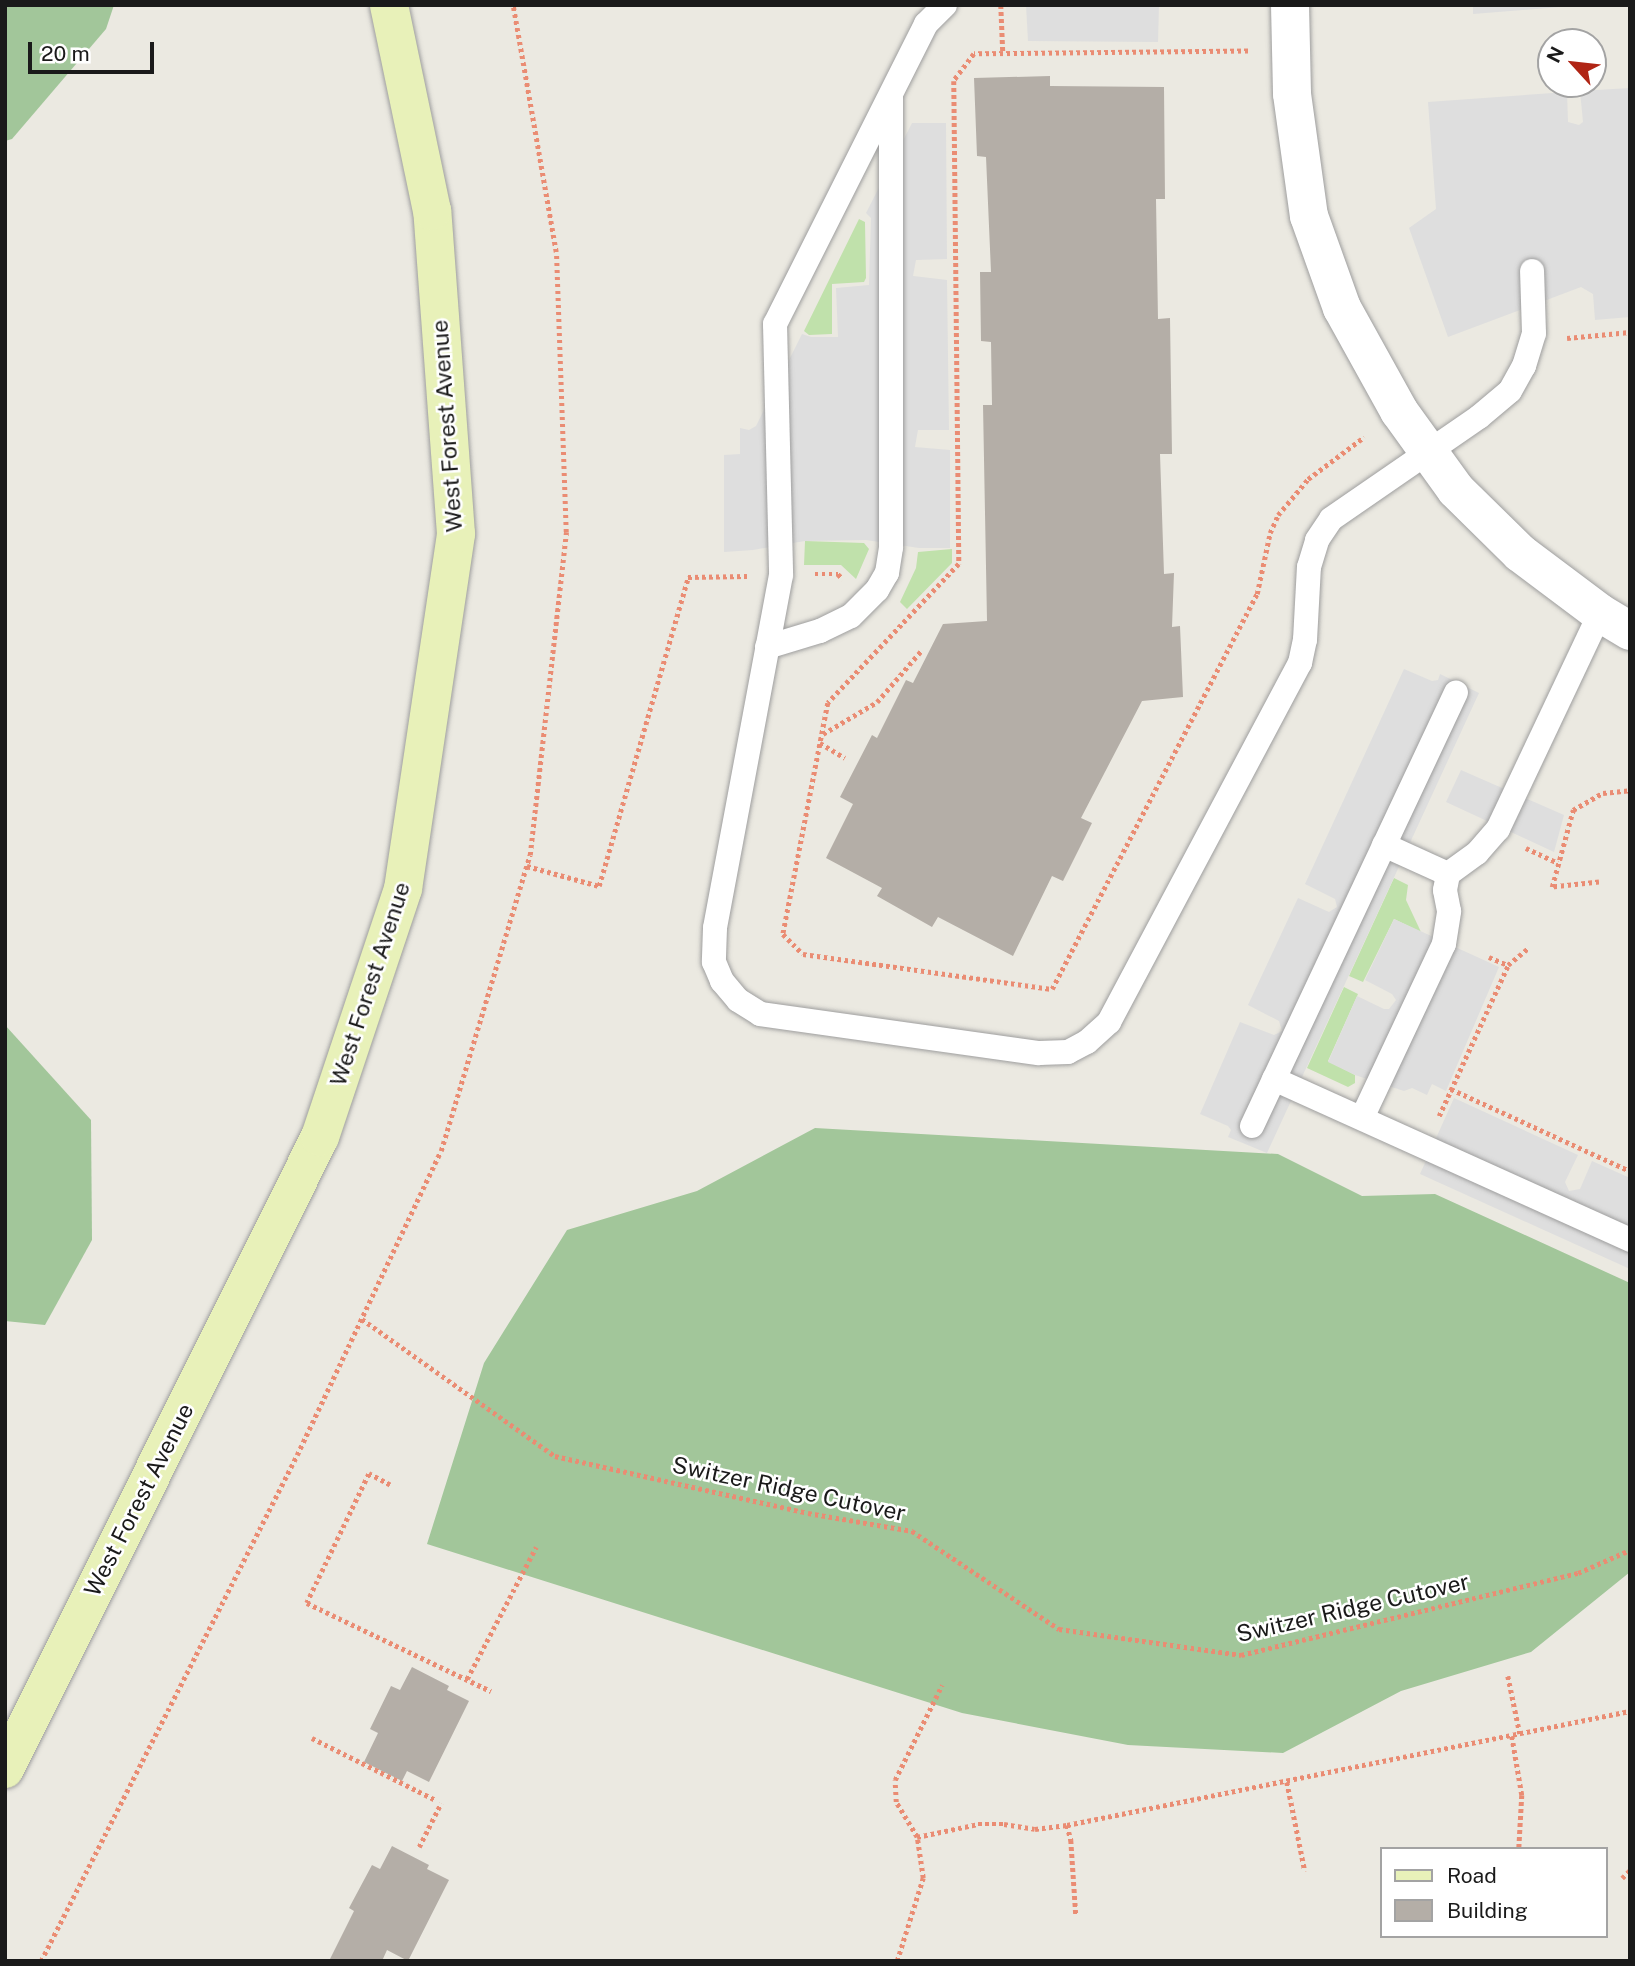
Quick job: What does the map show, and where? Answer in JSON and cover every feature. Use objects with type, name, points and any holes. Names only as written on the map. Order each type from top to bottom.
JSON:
[{"type":"main road","name":"West Forest Avenue","points":[[5,1769],[320,1138],[403,889],[456,534],[432,211],[389,5]]},
{"type":"street","points":[[1290,5],[1292,94],[1309,216],[1342,308],[1399,411],[1456,490],[1520,553],[1615,622]]},
{"type":"lane","points":[[945,5],[926,24],[775,324],[780,575],[715,928],[714,962],[722,981],[738,1000],[760,1014],[1039,1054],[1068,1052],[1087,1042],[1109,1022],[1300,663],[1305,640],[1309,567],[1317,540],[1331,519],[1479,417],[1510,391],[1524,366],[1534,333],[1532,271]]},
{"type":"lane","points":[[767,647],[820,631],[851,616],[887,573],[891,547],[891,93]]},
{"type":"lane","points":[[1362,1118],[1444,944],[1448,911],[1445,890],[1448,874],[1477,853],[1499,830],[1615,622]]},
{"type":"lane","points":[[1252,1126],[1455,693]]},
{"type":"lane","points":[[1384,845],[1448,874]]},
{"type":"lane","points":[[1274,1079],[1630,1240]]},
{"type":"path","points":[[1002,5],[1003,53]]},
{"type":"path","points":[[1248,51],[974,54],[954,81],[959,564],[828,702],[783,934],[803,954],[1052,989],[1257,594],[1270,533],[1278,515],[1308,479],[1364,437]]},
{"type":"path","points":[[527,866],[599,886],[688,577],[838,574],[896,631]]},
{"type":"path","points":[[822,735],[877,702],[921,651]]},
{"type":"path","points":[[820,743],[845,758]]},
{"type":"path","points":[[1599,882],[1552,887],[1573,810],[1603,793],[1630,790]]},
{"type":"path","points":[[1527,848],[1558,863]]},
{"type":"path","points":[[1424,1145],[1508,965],[1527,949]]},
{"type":"path","points":[[1489,957],[1508,965]]},
{"type":"path","points":[[1451,1089],[1630,1171]]},
{"type":"path","name":"Switzer Ridge Cutover","points":[[362,1319],[555,1455],[808,1513],[912,1531],[1059,1629],[1241,1655],[1578,1573],[1630,1550]]},
{"type":"path","points":[[390,1485],[369,1474],[307,1603],[491,1691]]},
{"type":"path","points":[[467,1679],[536,1547]]},
{"type":"path","points":[[1508,1676],[1520,1734]]},
{"type":"path","points":[[897,1961],[923,1878],[917,1837],[896,1802],[895,1780],[942,1685]]},
{"type":"path","points":[[917,1837],[978,1824],[1004,1824],[1035,1829],[1067,1825],[1630,1711]]},
{"type":"path","points":[[1512,1736],[1522,1795],[1519,1847]]},
{"type":"path","points":[[312,1738],[439,1801],[419,1847]]},
{"type":"path","points":[[1287,1782],[1305,1871]]},
{"type":"path","points":[[1067,1825],[1071,1840],[1076,1916]]},
{"type":"path","points":[[1622,1878],[1630,1870]]},
{"type":"green space","points":[[5,5],[114,5],[106,29],[12,139],[5,141]]},
{"type":"green space","points":[[859,219],[865,222],[866,278],[864,282],[832,284],[832,334],[809,335],[804,331]]},
{"type":"green space","points":[[805,541],[864,543],[869,549],[856,579],[841,565],[804,565]]},
{"type":"green space","points":[[952,549],[952,563],[907,609],[900,602],[916,568],[918,552]]},
{"type":"green space","points":[[1394,878],[1408,885],[1406,900],[1421,932],[1394,919],[1363,982],[1349,976]]},
{"type":"green space","points":[[1344,987],[1358,994],[1328,1061],[1355,1075],[1355,1083],[1348,1087],[1307,1068]]},
{"type":"green space","points":[[5,1025],[91,1120],[92,1240],[45,1325],[5,1321]]},
{"type":"green space","points":[[815,1128],[1278,1154],[1362,1196],[1435,1194],[1630,1283],[1630,1572],[1531,1652],[1401,1691],[1283,1753],[1128,1745],[962,1713],[427,1544],[484,1363],[567,1230],[697,1191]]},
{"type":"shaded area","points":[[1026,5],[1159,5],[1158,42],[1028,41]]},
{"type":"shaded area","points":[[1473,5],[1585,5],[1473,14]]},
{"type":"shaded area","points":[[1630,88],[1630,317],[1595,320],[1593,294],[1581,287],[1448,337],[1409,228],[1436,209],[1428,102],[1537,94],[1537,98],[1567,98],[1568,122],[1579,125],[1583,122],[1581,98],[1607,98],[1607,89]]},
{"type":"shaded area","points":[[912,123],[946,123],[947,259],[916,260],[913,276],[947,280],[949,430],[918,430],[915,447],[950,450],[950,548],[919,548],[866,540],[805,541],[724,552],[724,455],[740,454],[740,428],[749,430],[756,426],[802,334],[811,337],[838,337],[836,288],[869,285],[871,218],[866,213]]},
{"type":"shaded area","points":[[1404,669],[1432,681],[1438,680],[1440,674],[1479,693],[1267,1153],[1228,1137],[1231,1130],[1228,1126],[1200,1114],[1240,1022],[1274,1035],[1282,1031],[1279,1021],[1248,1005],[1298,898],[1329,912],[1337,907],[1335,899],[1305,884]]},
{"type":"shaded area","points":[[1461,770],[1564,815],[1554,852],[1446,802]]},
{"type":"shaded area","points":[[1394,919],[1499,967],[1446,1091],[1432,1084],[1427,1095],[1412,1088],[1404,1091],[1355,1075],[1328,1062],[1357,996],[1384,1009],[1389,1009],[1396,1000],[1392,994],[1365,980]]},
{"type":"shaded area","points":[[1454,1098],[1578,1155],[1565,1182],[1569,1191],[1580,1189],[1592,1161],[1630,1178],[1630,1269],[1420,1174]]},
{"type":"building","points":[[1050,76],[1050,86],[1164,87],[1165,199],[1156,199],[1158,319],[1170,318],[1172,454],[1160,454],[1164,574],[1174,573],[1172,627],[1180,626],[1183,697],[1142,701],[1081,818],[1092,823],[1063,881],[1052,876],[1013,956],[938,917],[932,927],[877,896],[882,888],[826,858],[853,804],[840,797],[872,735],[877,738],[906,680],[913,683],[943,624],[987,621],[983,405],[992,405],[991,342],[981,341],[980,272],[991,272],[986,157],[977,156],[974,78]]},
{"type":"building","points":[[412,1667],[449,1686],[447,1690],[469,1701],[429,1782],[407,1771],[402,1781],[364,1762],[378,1733],[370,1729],[391,1686],[400,1690]]},
{"type":"building","points":[[392,1846],[429,1865],[427,1869],[449,1880],[408,1961],[387,1950],[382,1961],[329,1961],[354,1911],[349,1908],[372,1865],[380,1869]]}]
